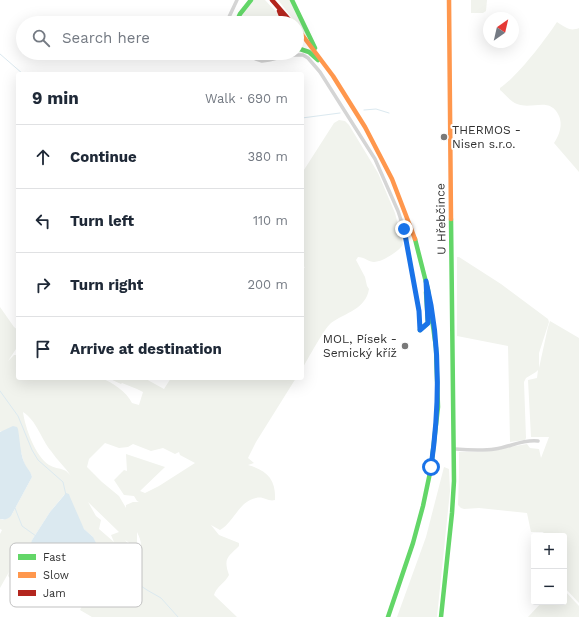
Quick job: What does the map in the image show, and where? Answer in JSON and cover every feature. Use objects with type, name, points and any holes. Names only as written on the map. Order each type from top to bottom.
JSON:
[{"type":"main road","points":[[239,16],[251,0]]},
{"type":"main road","points":[[272,0],[282,16]]},
{"type":"main road","points":[[272,0],[286,16]]},
{"type":"main road","points":[[292,0],[300,16]]},
{"type":"main road","name":"U Hřebčince","points":[[441,617],[452,513],[454,450],[449,0]]},
{"type":"main road","points":[[304,25],[320,58]]},
{"type":"main road","points":[[304,37],[336,80],[361,120],[394,184],[412,229],[433,312],[438,350],[438,392],[435,439],[429,481],[420,520],[388,617]]},
{"type":"main road","points":[[304,50],[311,53],[336,80]]},
{"type":"main road","points":[[420,330],[428,323],[426,281]]},
{"type":"street","points":[[229,16],[237,0]]},
{"type":"street","points":[[304,56],[320,72],[375,159],[398,211],[404,229],[419,311],[420,330]]},
{"type":"street","points":[[454,450],[474,451],[496,449],[522,442],[538,441]]},
{"type":"shaded area","points":[[254,0],[265,0],[280,16],[242,16]]},
{"type":"shaded area","points":[[278,0],[290,0],[298,16],[290,16]]},
{"type":"shaded area","points":[[471,0],[487,0],[486,11],[483,13],[471,13]]},
{"type":"shaded area","points":[[557,22],[570,29],[579,28],[579,172],[554,143],[559,134],[560,127],[560,119],[555,110],[546,105],[529,106],[517,104],[510,100],[500,90],[500,88],[515,75],[531,57]]},
{"type":"shaded area","points":[[339,120],[345,121],[349,125],[378,173],[395,213],[403,244],[395,253],[377,262],[372,262],[358,257],[356,260],[365,277],[369,289],[367,296],[364,301],[354,310],[328,326],[304,366],[304,170],[334,123]]},
{"type":"shaded area","points":[[457,257],[459,257],[501,284],[548,319],[549,322],[539,353],[539,368],[550,321],[579,338],[579,603],[567,590],[567,533],[531,532],[527,513],[479,508],[464,509],[458,505],[459,452],[481,452],[527,444],[530,448],[539,449],[541,458],[549,437],[531,437],[528,380],[537,378],[538,370],[526,378],[524,382],[526,438],[525,440],[510,442],[508,346],[457,336]]},
{"type":"shaded area","points":[[0,307],[16,328],[16,349],[8,361],[16,355],[16,380],[106,380],[119,388],[132,403],[139,405],[143,392],[112,380],[148,380],[164,389],[170,380],[295,380],[256,442],[248,458],[254,463],[248,465],[261,470],[269,477],[274,487],[275,500],[256,498],[250,500],[242,506],[220,530],[211,525],[219,535],[239,543],[239,546],[229,556],[227,561],[226,565],[229,575],[214,595],[237,617],[92,617],[80,610],[82,607],[142,607],[142,543],[137,532],[137,543],[130,543],[125,540],[128,543],[89,543],[93,537],[84,529],[64,495],[50,512],[32,540],[33,543],[10,543],[10,578],[8,576],[9,572],[0,588],[0,534],[2,530],[0,529],[0,519],[3,520],[11,516],[32,477],[25,466],[21,452],[1,431],[0,432]],"holes":[[[23,412],[32,420],[48,446],[71,476],[65,470],[49,465],[39,455],[28,433]],[[105,443],[119,448],[128,447],[133,444],[151,451],[163,448],[175,454],[179,452],[180,455],[195,463],[159,486],[145,493],[140,491],[165,467],[126,454],[127,471],[124,470],[114,480],[124,495],[134,496],[139,502],[133,502],[126,505],[126,508],[119,496],[87,467],[89,459]],[[88,502],[119,532],[111,535],[114,542],[99,529],[101,520],[96,516]]]},
{"type":"shaded area","points":[[13,426],[17,427],[18,429],[23,458],[32,477],[11,516],[6,519],[0,519],[0,432]]},
{"type":"shaded area","points":[[444,467],[449,469],[450,491],[437,617],[397,617],[426,537]]},
{"type":"shaded area","points":[[66,493],[69,494],[84,529],[93,537],[96,543],[31,543],[50,512]]},
{"type":"shaded area","points":[[567,593],[579,606],[579,617],[528,617],[539,605],[567,605]]},
{"type":"waterway","points":[[0,54],[21,72]]},
{"type":"waterway","points":[[364,110],[376,109],[389,113]]},
{"type":"waterway","points":[[304,118],[340,113]]},
{"type":"waterway","points":[[0,391],[18,416],[32,450],[38,460],[63,482],[66,495]]},
{"type":"waterway","points":[[15,508],[22,526],[36,536]]},
{"type":"waterway","points":[[142,587],[161,598],[178,617]]},
{"type":"traffic: fast","points":[[239,16],[251,0]]},
{"type":"traffic: fast","points":[[292,0],[300,16]]},
{"type":"traffic: fast","points":[[304,25],[315,48]]},
{"type":"traffic: fast","points":[[304,50],[309,52],[318,60]]},
{"type":"traffic: fast","points":[[441,617],[454,481],[451,219]]},
{"type":"traffic: fast","points":[[388,617],[413,543],[423,506],[431,468],[438,407],[436,348],[428,290],[415,239]]},
{"type":"traffic: fast","points":[[420,330],[428,323],[426,292]]},
{"type":"traffic: slow","points":[[449,0],[451,219]]},
{"type":"traffic: slow","points":[[304,37],[333,76],[365,127],[392,179],[415,239]]},
{"type":"traffic: jam","points":[[272,0],[286,16]]},
{"type":"traffic: jam","points":[[279,11],[281,16]]},
{"type":"place","name":"THERMOS - Nisen s.r.o.","points":[[444,137]]},
{"type":"place","name":"MOL, Písek - Semický kříž","points":[[405,346]]},
{"type":"route","points":[[404,229],[413,285],[419,311],[420,330],[426,326],[429,319],[426,281],[433,312],[438,350],[438,406],[431,467]]}]
